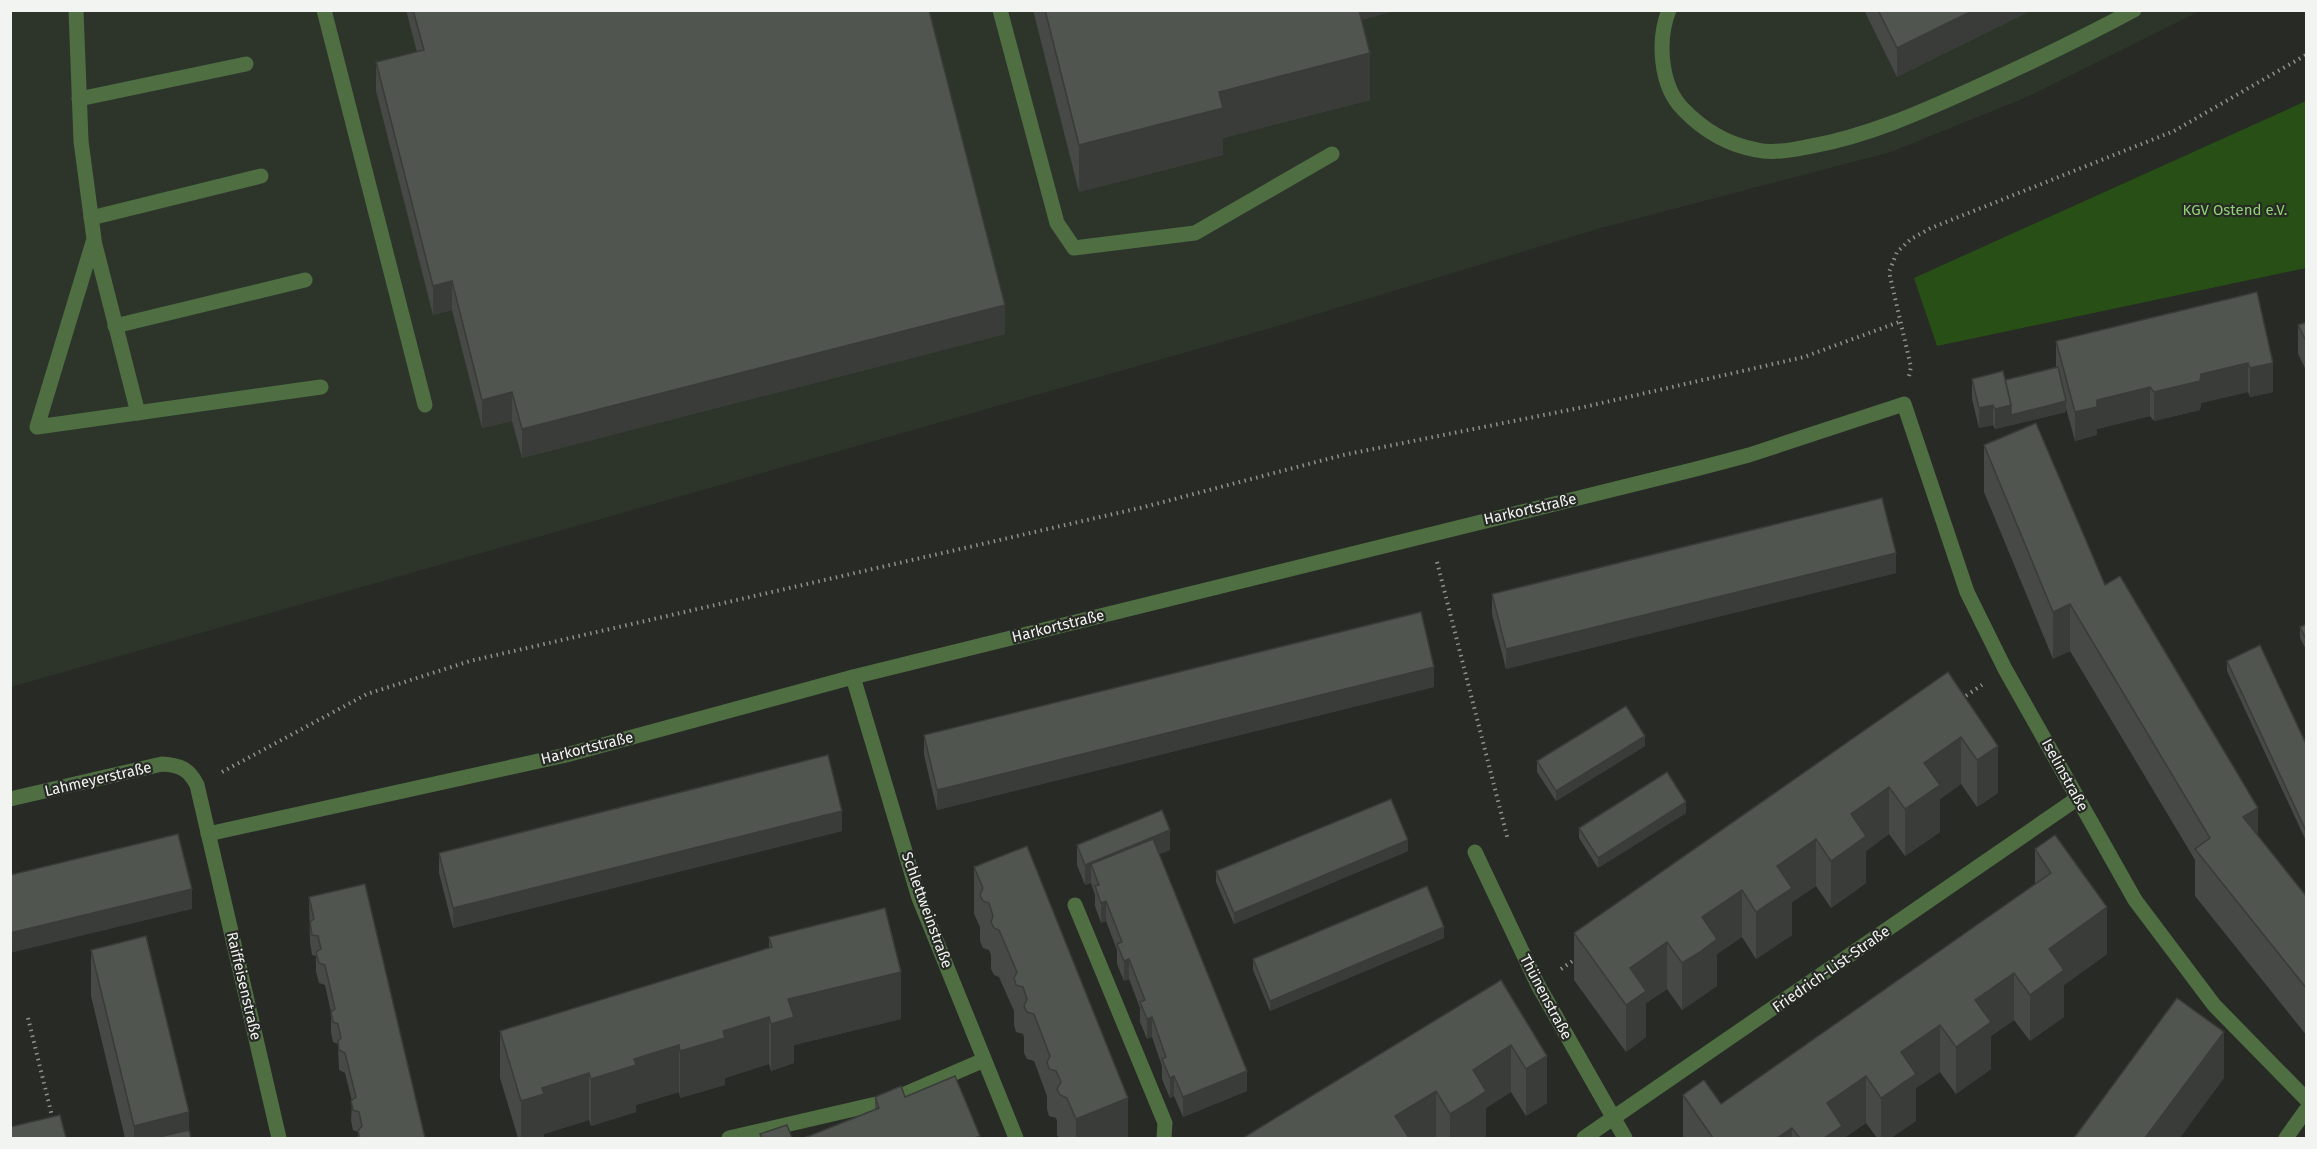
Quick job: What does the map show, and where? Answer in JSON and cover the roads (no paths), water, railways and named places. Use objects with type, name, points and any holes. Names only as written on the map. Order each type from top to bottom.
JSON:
[{"type":"street","points":[[76,10],[78,99],[94,239],[138,412]]},
{"type":"street","points":[[324,10],[425,405]]},
{"type":"street","points":[[1000,10],[1058,223],[1074,248],[1195,233],[1332,154]]},
{"type":"street","points":[[1669,10],[1662,53],[1665,81],[1677,104],[1698,125],[1724,139],[1758,151],[1794,149],[1840,141],[1909,118],[2056,52],[2134,10]]},
{"type":"street","points":[[78,99],[246,64]]},
{"type":"street","points":[[91,218],[261,176]]},
{"type":"street","points":[[94,239],[37,427],[321,387]]},
{"type":"street","points":[[116,326],[305,280]]},
{"type":"street","name":"Harkortstraße","points":[[208,834],[566,754],[853,677],[1749,455],[1904,404]]},
{"type":"street","name":"Iselinstraße","points":[[1904,404],[1967,592],[2005,669],[2135,900],[2214,1005],[2307,1099]]},
{"type":"street","name":"Schlettweinstraße","points":[[853,677],[919,898],[1016,1138]]},
{"type":"street","name":"Lahmeyerstraße","points":[[10,799],[162,764],[177,765],[191,773],[197,785],[208,834]]},
{"type":"street","name":"Friedrich-List-Straße","points":[[1584,1138],[2078,798]]},
{"type":"street","name":"Raiffeisenstraße","points":[[208,834],[279,1138]]},
{"type":"street","name":"Thünenstraße","points":[[1475,852],[1538,985],[1625,1138]]},
{"type":"street","points":[[1075,905],[1165,1123],[1164,1138]]},
{"type":"street","points":[[729,1138],[889,1101],[984,1060]]},
{"type":"street","points":[[2286,1138],[2307,1110]]},
{"type":"park label","name":"KGV Ostend e.V.","points":[[2235,210]]}]
